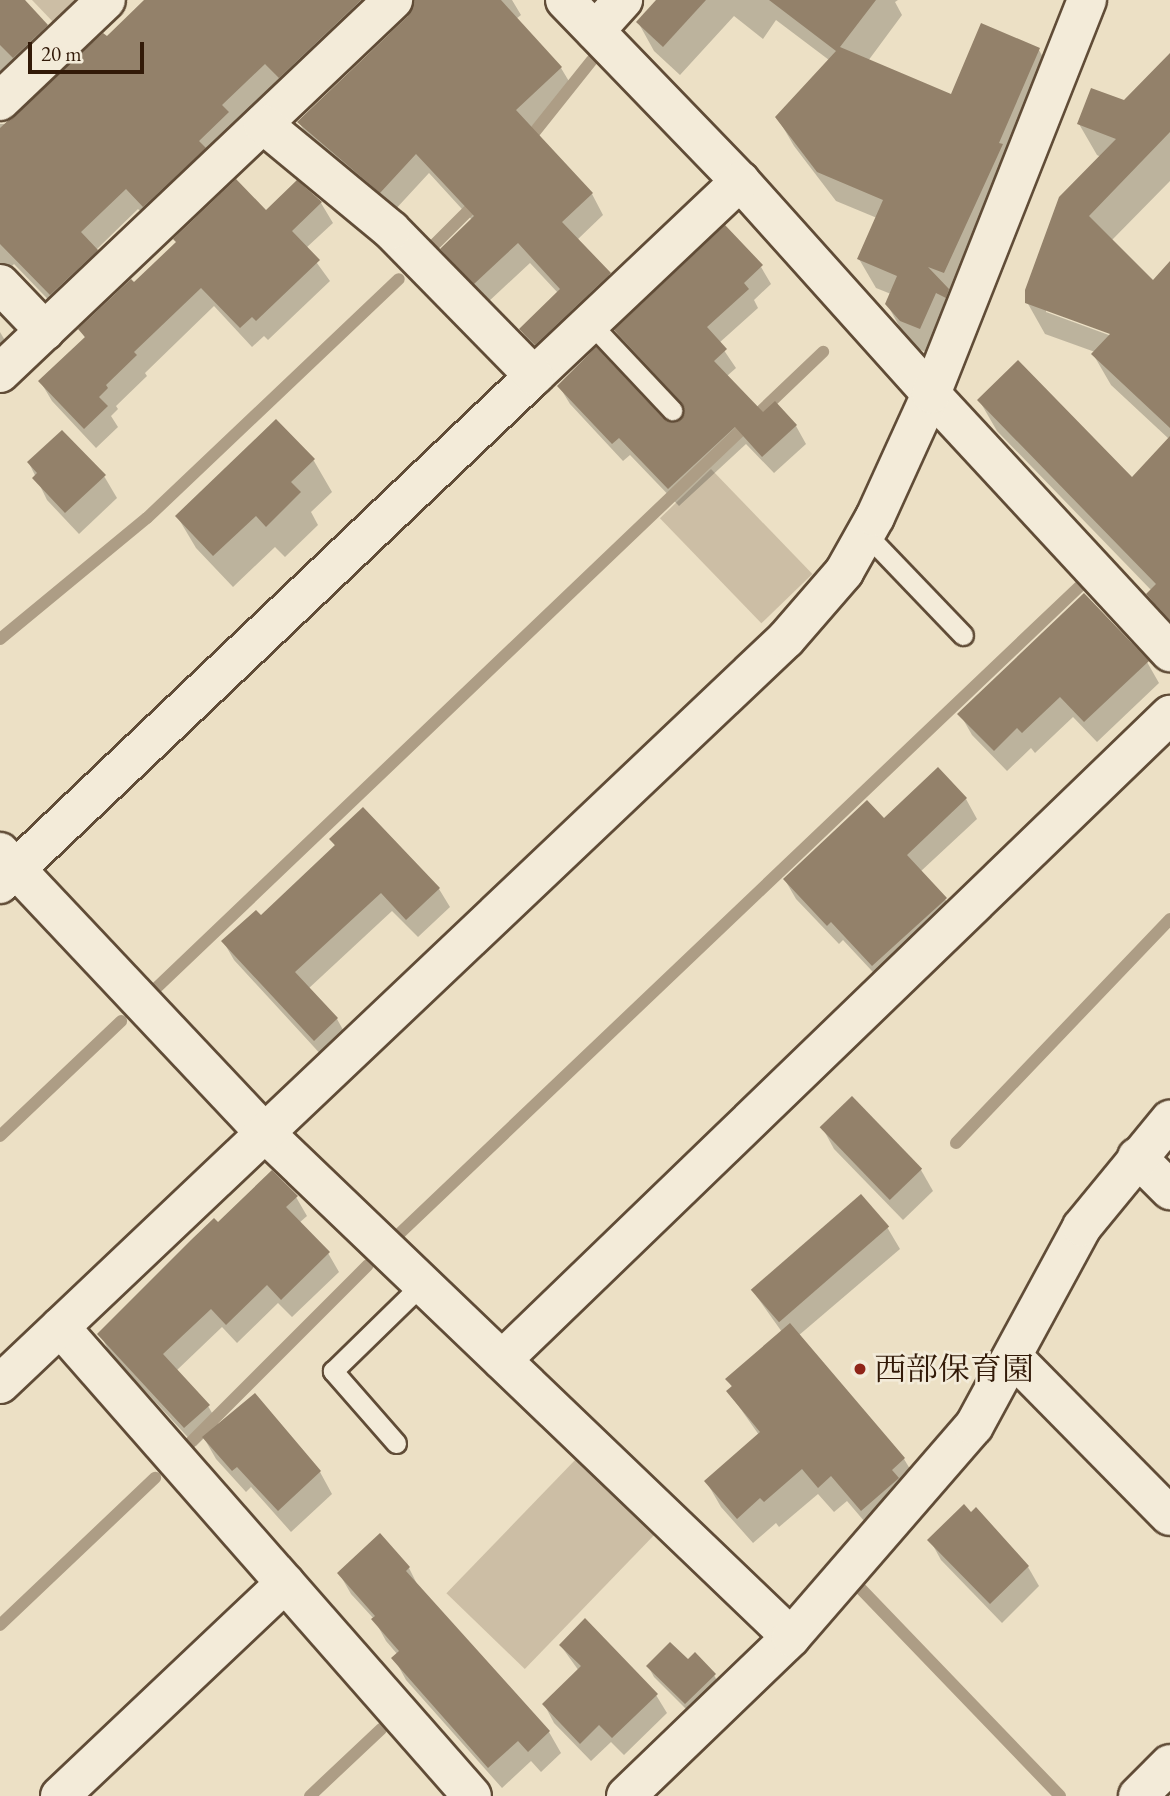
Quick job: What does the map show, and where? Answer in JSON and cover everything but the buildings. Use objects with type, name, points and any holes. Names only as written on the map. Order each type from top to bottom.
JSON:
[{"type":"street","points":[[0,101],[106,0]]},
{"type":"street","points":[[0,373],[393,0]]},
{"type":"street","points":[[565,0],[740,181],[931,394],[1170,652]]},
{"type":"street","points":[[595,31],[623,0]]},
{"type":"street","points":[[0,1384],[786,639],[844,572],[866,534],[931,394],[1087,0]]},
{"type":"street","points":[[262,124],[391,230],[534,376]]},
{"type":"street","points":[[740,181],[5,868],[265,1133],[791,1637]]},
{"type":"street","points":[[0,284],[45,331]]},
{"type":"street","points":[[502,1360],[1170,715]]},
{"type":"street","points":[[626,1796],[791,1637],[974,1426],[1082,1227],[1170,1120]]},
{"type":"street","points":[[1137,1157],[1170,1191]]},
{"type":"street","points":[[60,1327],[472,1796]]},
{"type":"street","points":[[1013,1357],[1170,1516]]},
{"type":"street","points":[[60,1796],[285,1583]]},
{"type":"street","points":[[1138,1796],[1170,1764]]},
{"type":"lane","points":[[590,323],[672,410]]},
{"type":"lane","points":[[866,534],[963,635]]},
{"type":"lane","points":[[396,1443],[333,1371],[422,1283]]},
{"type":"shaded area","points":[[32,0],[81,0],[55,24]]},
{"type":"shaded area","points":[[711,469],[812,574],[761,623],[660,518]]},
{"type":"shaded area","points":[[577,1458],[655,1534],[525,1669],[446,1593]]},
{"type":"waterway","points":[[525,144],[592,60]]},
{"type":"waterway","points":[[431,248],[480,199]]},
{"type":"waterway","points":[[0,639],[147,518],[399,279]]},
{"type":"waterway","points":[[151,993],[823,352]]},
{"type":"waterway","points":[[398,1235],[1079,587]]},
{"type":"waterway","points":[[956,1143],[1170,919]]},
{"type":"waterway","points":[[0,1136],[121,1021]]},
{"type":"waterway","points":[[189,1444],[368,1265]]},
{"type":"waterway","points":[[0,1625],[155,1478]]},
{"type":"waterway","points":[[861,1589],[1060,1796]]},
{"type":"waterway","points":[[310,1796],[381,1729]]},
{"type":"place","name":"西部保育園","points":[[860,1369]]}]
